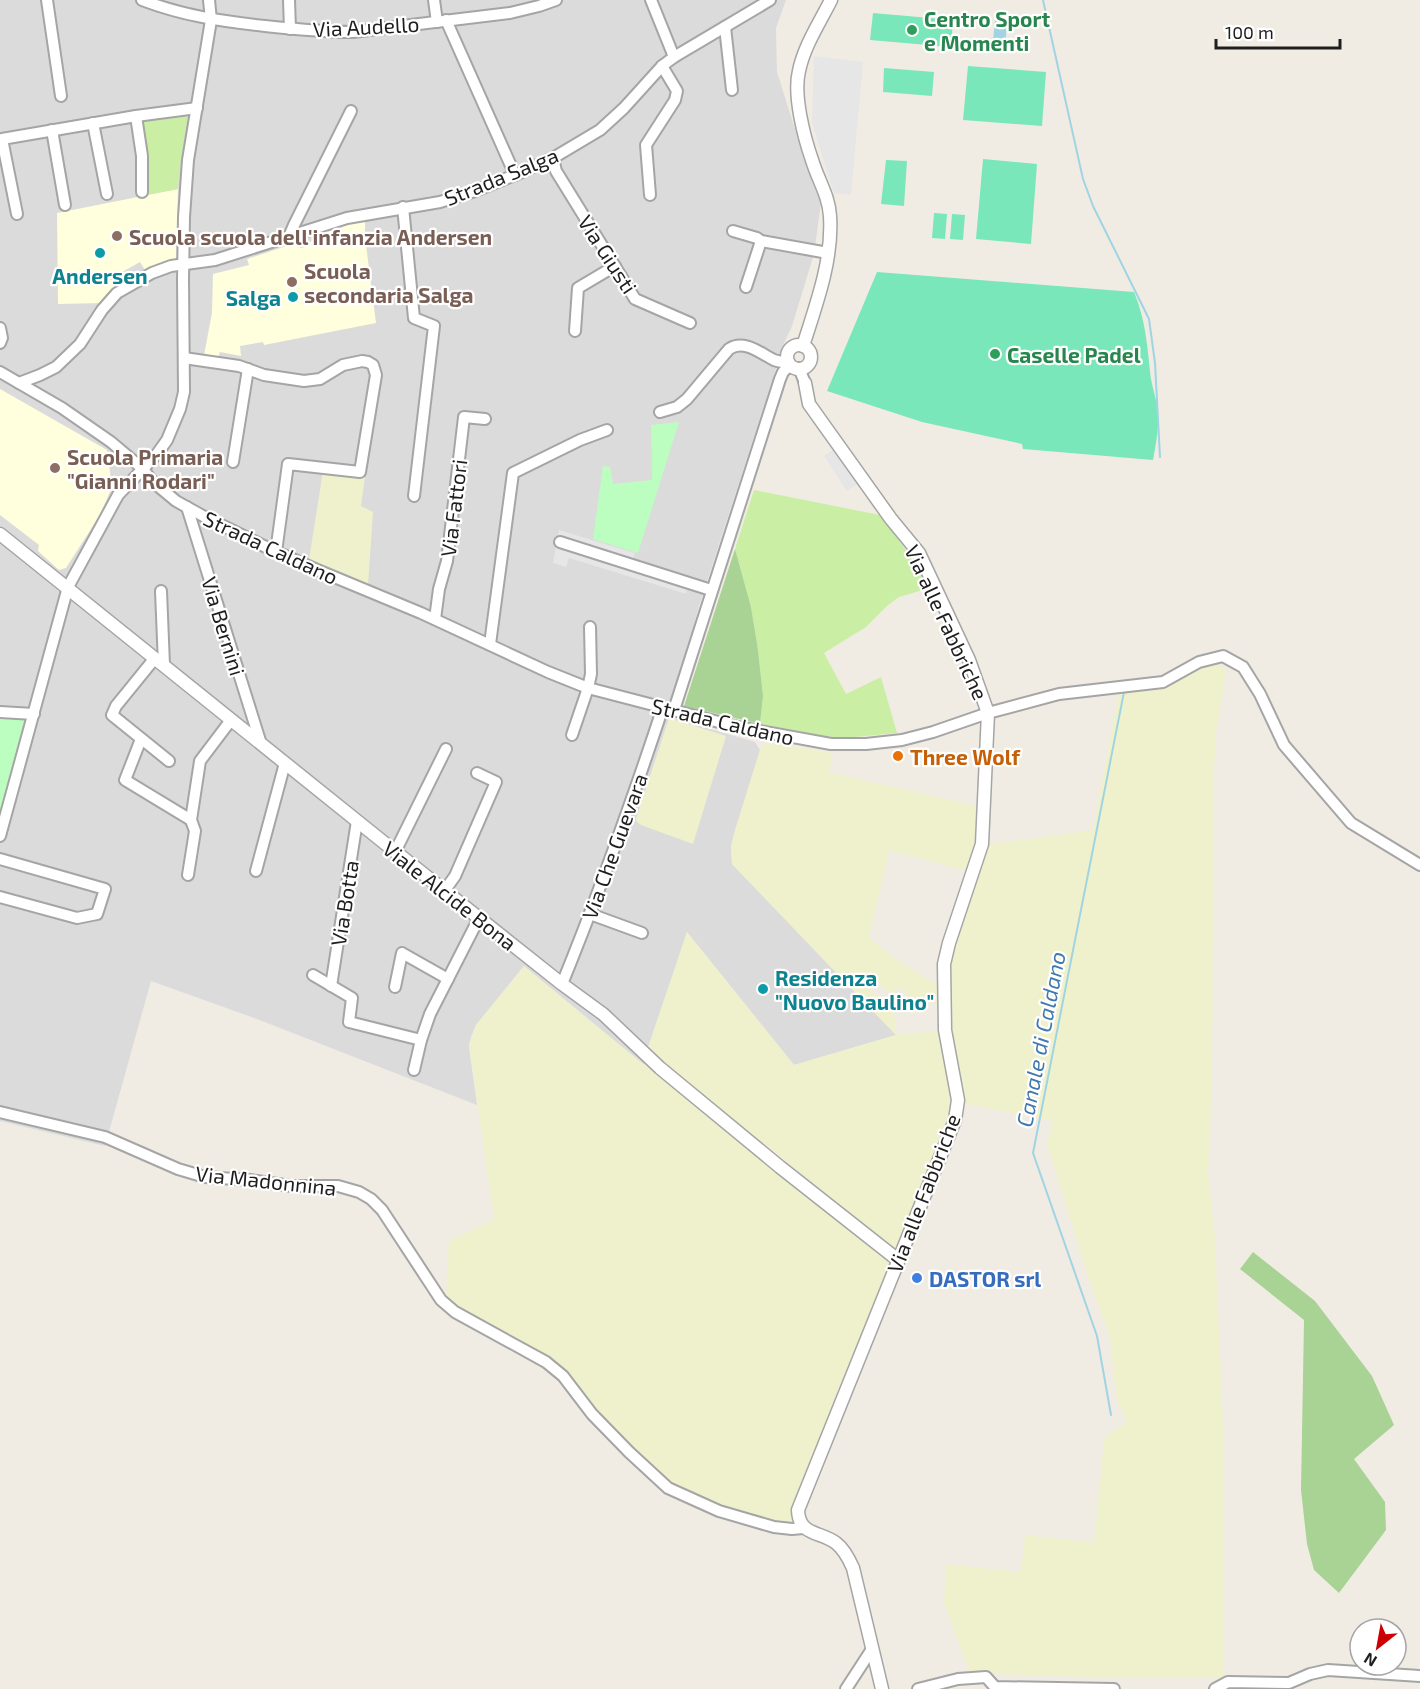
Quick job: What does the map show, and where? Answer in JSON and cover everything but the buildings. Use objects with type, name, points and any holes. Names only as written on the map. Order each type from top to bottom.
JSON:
[{"type":"street","points":[[47,0],[61,96]]},
{"type":"street","name":"Via Audello","points":[[142,0],[163,4],[211,20],[330,32],[353,32],[510,13],[556,0]]},
{"type":"street","points":[[0,836],[68,587],[118,495],[167,440],[180,409],[184,392],[183,265],[188,160],[211,20],[209,0]]},
{"type":"street","points":[[289,0],[290,29]]},
{"type":"street","points":[[434,0],[441,21],[515,175]]},
{"type":"street","points":[[651,0],[674,57]]},
{"type":"street","name":"Strada Salga","points":[[19,383],[56,366],[80,344],[102,310],[117,293],[152,273],[171,266],[215,260],[347,218],[440,202],[475,191],[553,158],[600,130],[624,108],[662,66],[674,57],[770,0]]},
{"type":"street","points":[[803,346],[828,253],[830,217],[827,196],[811,159],[797,98],[798,71],[831,0]]},
{"type":"street","points":[[725,27],[732,90]]},
{"type":"street","points":[[650,195],[646,145],[675,100],[677,91],[662,66]]},
{"type":"street","points":[[17,214],[1,139],[197,108]]},
{"type":"street","points":[[290,237],[351,111]]},
{"type":"street","points":[[136,116],[142,156],[142,192]]},
{"type":"street","points":[[93,123],[107,194]]},
{"type":"street","points":[[52,130],[65,205]]},
{"type":"street","name":"Via Giusti","points":[[553,158],[556,171],[635,299],[690,323]]},
{"type":"street","points":[[403,207],[414,318],[434,326],[414,496]]},
{"type":"street","points":[[733,231],[761,241],[828,253]]},
{"type":"street","points":[[746,287],[761,241]]},
{"type":"street","points":[[575,331],[578,288],[615,266]]},
{"type":"street","points":[[0,328],[2,338],[0,343]]},
{"type":"street","points":[[660,412],[677,407],[687,399],[734,345],[749,347],[777,362],[793,365],[808,363],[810,358],[807,348],[798,345],[790,349],[787,358],[793,365],[804,383]]},
{"type":"street","points":[[184,358],[239,366],[264,375],[304,381],[320,379],[343,365],[362,361],[373,365],[376,375],[360,472],[288,464],[276,552]]},
{"type":"street","name":"Via Che Guevara","points":[[562,984],[591,914],[711,590],[783,372],[793,365]]},
{"type":"street","points":[[233,462],[248,369]]},
{"type":"street","name":"Strada Caldano","points":[[0,372],[90,427],[143,469],[152,481],[176,501],[276,552],[435,619],[548,672],[588,688],[738,727],[831,744],[866,744],[902,740],[1059,694],[1163,681],[1199,662],[1223,656],[1243,667],[1260,694],[1284,746],[1351,824],[1420,865]]},
{"type":"street","name":"Via alle Fabbriche","points":[[803,1527],[798,1519],[798,1510],[957,1112],[958,1100],[945,1030],[944,964],[982,844],[988,713],[969,660],[919,553],[891,519],[809,404],[804,383]]},
{"type":"street","name":"Via Fattori","points":[[435,619],[439,589],[447,561],[464,417],[484,419]]},
{"type":"street","points":[[490,644],[513,473],[580,440],[607,430]]},
{"type":"street","name":"Via Bernini","points":[[187,507],[261,744]]},
{"type":"street","name":"Viale Alcide Bona","points":[[0,534],[395,852],[603,1014],[660,1068],[898,1260]]},
{"type":"street","points":[[560,543],[711,590]]},
{"type":"street","points":[[161,591],[159,662],[113,711],[114,718],[169,761]]},
{"type":"street","points":[[572,735],[591,674],[590,627]]},
{"type":"street","points":[[0,712],[34,714]]},
{"type":"street","points":[[188,875],[195,831],[191,820],[200,761],[231,720]]},
{"type":"street","points":[[141,739],[125,780],[191,820]]},
{"type":"street","points":[[395,852],[446,750]]},
{"type":"street","points":[[256,871],[285,763]]},
{"type":"street","points":[[445,890],[455,876],[496,782],[477,773]]},
{"type":"street","name":"Via Botta","points":[[331,986],[357,821]]},
{"type":"street","points":[[0,859],[105,889],[97,914],[77,918],[0,897]]},
{"type":"street","points":[[591,914],[642,933]]},
{"type":"street","points":[[414,1071],[430,1014],[479,918]]},
{"type":"street","points":[[395,987],[402,953],[448,979]]},
{"type":"street","points":[[313,975],[352,998],[349,1022],[421,1040]]},
{"type":"street","name":"Via Madonnina","points":[[0,1112],[105,1137],[178,1169],[206,1178],[291,1185],[338,1186],[360,1192],[382,1210],[441,1300],[455,1312],[546,1362],[563,1376],[592,1414],[668,1488],[718,1511],[774,1527],[792,1529],[803,1527]]},
{"type":"street","points":[[803,1527],[836,1543],[849,1558],[882,1689]]},
{"type":"street","points":[[846,1689],[872,1649]]},
{"type":"street","points":[[1215,1689],[1228,1682],[1291,1686],[1310,1674],[1328,1670],[1420,1676]]},
{"type":"street","points":[[918,1689],[958,1679],[986,1677],[995,1687],[1114,1689]]},
{"type":"shaded area","points":[[0,0],[786,0],[776,28],[777,72],[821,203],[814,254],[699,606],[669,717],[755,742],[760,750],[731,846],[732,864],[896,1035],[794,1065],[687,932],[644,1065],[524,966],[476,1025],[471,1037],[469,1045],[477,1105],[257,1019],[151,981],[105,1146],[0,1121]]},
{"type":"shaded area","points":[[814,56],[863,62],[851,195],[834,193],[812,123]]},
{"type":"shaded area","name":"Scuola scuola dell'infanzia Andersen","points":[[178,189],[176,259],[173,262],[145,270],[140,262],[110,279],[116,288],[109,293],[103,303],[58,304],[57,213]]},
{"type":"shaded area","name":"Scuola secondaria Salga","points":[[365,219],[365,237],[376,323],[264,345],[263,342],[240,346],[241,356],[220,352],[218,358],[204,355],[212,313],[213,274],[249,265],[247,259],[299,242],[300,248],[305,247],[324,230]]},
{"type":"shaded area","name":"Scuola Primaria \"Gianni Rodari\"","points":[[0,389],[107,450],[112,487],[100,515],[66,568],[59,570],[38,551],[39,545],[0,515]]},
{"type":"shaded area","points":[[840,445],[863,480],[847,491],[824,456]]},
{"type":"shaded area","points":[[323,471],[365,476],[361,506],[373,512],[368,585],[309,560]]},
{"type":"shaded area","points":[[559,530],[635,553],[633,560],[690,579],[686,594],[569,558],[566,567],[553,563]]},
{"type":"shaded area","points":[[1217,664],[1226,671],[1216,734],[1214,771],[1212,1085],[1208,1171],[1215,1239],[1223,1422],[1223,1677],[1095,1677],[970,1673],[944,1603],[946,1564],[1021,1572],[1025,1535],[1094,1543],[1104,1440],[1126,1422],[1117,1401],[1110,1338],[1047,1144],[1053,1121],[961,1103],[948,1030],[949,957],[985,845],[1093,830],[1119,692],[1164,685],[1198,669]]},
{"type":"shaded area","points":[[669,718],[726,736],[693,844],[641,825],[636,819]]},
{"type":"shaded area","points":[[765,743],[833,753],[829,772],[980,807],[980,829],[970,872],[889,850],[869,938],[891,956],[940,987],[941,1005],[935,1004],[927,997],[910,998],[899,987],[891,994],[876,981],[871,988],[872,992],[893,1009],[897,1035],[941,1031],[953,1103],[951,1118],[897,1247],[893,1247],[647,1050],[687,932],[794,1065],[896,1035],[732,864],[731,846],[735,830],[760,750]]},
{"type":"shaded area","points":[[524,966],[891,1264],[788,1525],[771,1524],[677,1490],[617,1436],[565,1374],[449,1304],[446,1296],[449,1240],[494,1218],[469,1045],[476,1025]]},
{"type":"green space","name":"Centro Sport e Momenti","points":[[873,13],[953,20],[951,47],[870,40]]},
{"type":"green space","points":[[968,66],[1046,72],[1042,126],[963,120]]},
{"type":"green space","points":[[884,68],[934,72],[932,96],[883,92]]},
{"type":"green space","points":[[188,114],[178,189],[146,195],[148,171],[145,170],[141,119]]},
{"type":"green space","points":[[983,159],[1037,164],[1031,244],[976,239]]},
{"type":"green space","points":[[886,160],[907,161],[904,206],[881,204]]},
{"type":"green space","points":[[934,213],[947,214],[945,239],[932,238]]},
{"type":"green space","points":[[952,214],[965,215],[963,240],[950,239]]},
{"type":"green space","name":"Caselle Padel","points":[[877,272],[1134,292],[1147,341],[1157,408],[1158,430],[1153,460],[1023,449],[1022,444],[922,422],[827,391]]},
{"type":"green space","points":[[679,422],[638,553],[593,539],[603,466],[610,467],[613,484],[652,480],[651,425]]},
{"type":"green space","points":[[754,490],[880,515],[914,561],[930,588],[899,597],[866,627],[824,653],[846,694],[881,677],[897,733],[830,737],[760,724],[763,696],[758,650],[751,607],[735,549]]},
{"type":"green space","points":[[735,549],[751,607],[758,650],[763,696],[760,724],[684,706]]},
{"type":"green space","points":[[0,717],[25,717],[0,815]]},
{"type":"green space","points":[[1253,1252],[1315,1301],[1372,1376],[1394,1425],[1354,1459],[1385,1502],[1386,1530],[1339,1593],[1314,1570],[1307,1544],[1301,1490],[1304,1320],[1240,1269]]},
{"type":"water","points":[[995,20],[1007,21],[1005,52],[992,51]]},
{"type":"waterway","points":[[1043,0],[1083,179],[1093,206],[1149,319],[1155,363],[1160,457]]},
{"type":"waterway","name":"Canale di Caldano","points":[[1111,1415],[1097,1336],[1033,1153],[1124,692]]},
{"type":"place","name":"Centro Sport e Momenti","points":[[912,30]]},
{"type":"place","name":"Scuola scuola dell'infanzia Andersen","points":[[117,236]]},
{"type":"place","name":"Andersen","points":[[100,253]]},
{"type":"place","name":"Scuola secondaria Salga","points":[[292,282]]},
{"type":"place","name":"Salga","points":[[293,297]]},
{"type":"place","name":"Caselle Padel","points":[[995,354]]},
{"type":"place","name":"Scuola Primaria \"Gianni Rodari\"","points":[[55,468]]},
{"type":"place","name":"Three Wolf","points":[[898,756]]},
{"type":"place","name":"Residenza \"Nuovo Baulino\"","points":[[763,989]]},
{"type":"place","name":"DASTOR srl","points":[[917,1278]]}]
